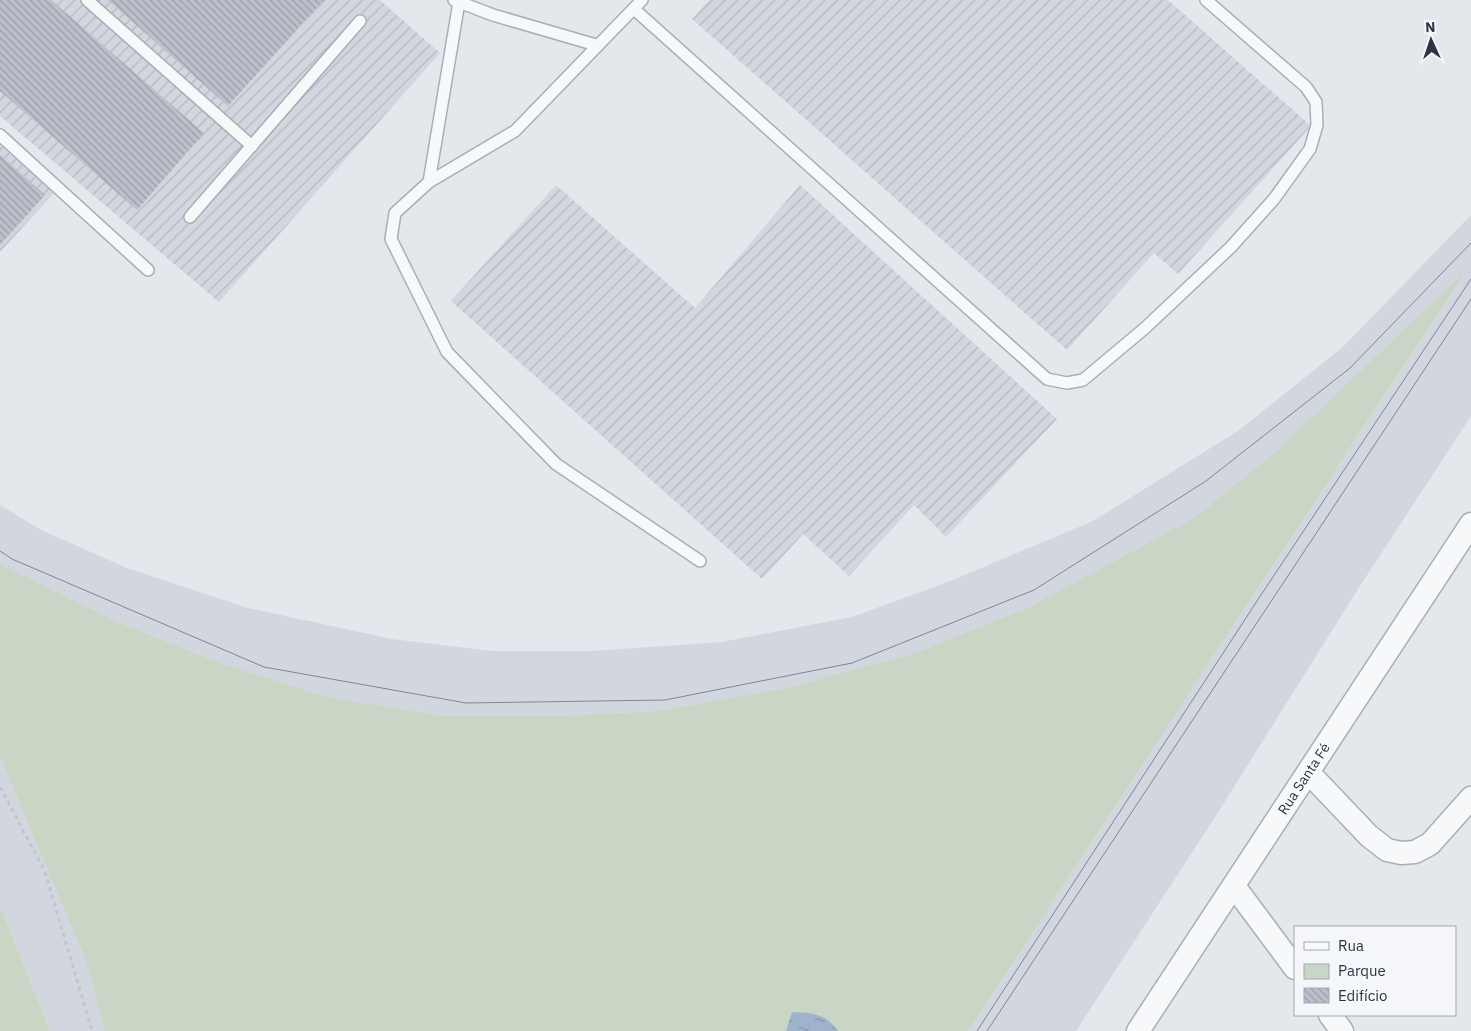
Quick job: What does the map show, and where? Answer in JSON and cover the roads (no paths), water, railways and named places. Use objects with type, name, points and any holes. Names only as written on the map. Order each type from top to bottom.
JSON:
[{"type":"street","name":"Rua Santa Fé","points":[[1138,1031],[1471,524]]},
{"type":"street","points":[[1309,773],[1369,836],[1387,850],[1401,853],[1415,852],[1430,844],[1471,798]]},
{"type":"street","points":[[1234,886],[1294,967]]},
{"type":"street","points":[[1331,1016],[1342,1031]]},
{"type":"lane","points":[[87,0],[252,146]]},
{"type":"lane","points":[[700,561],[556,464],[447,352],[391,239],[394,213],[429,182],[515,131],[596,45],[638,4],[1047,379],[1067,383],[1083,380],[1145,328],[1231,247],[1274,199],[1310,149],[1317,125],[1316,102],[1306,87],[1206,0]]},
{"type":"lane","points":[[429,182],[457,1],[493,15],[596,45]]},
{"type":"lane","points":[[190,217],[360,22]]},
{"type":"lane","points":[[0,135],[148,270]]},
{"type":"water","points":[[792,1012],[823,1017],[838,1031],[786,1031]]},
{"type":"tram line","points":[[0,551],[12,559],[264,667],[466,703],[665,700],[852,663],[1034,590],[1206,481],[1350,368],[1471,243]]},
{"type":"tram line","points":[[977,1031],[1257,601],[1471,279]]},
{"type":"tram line","points":[[987,1031],[1471,299]]}]
